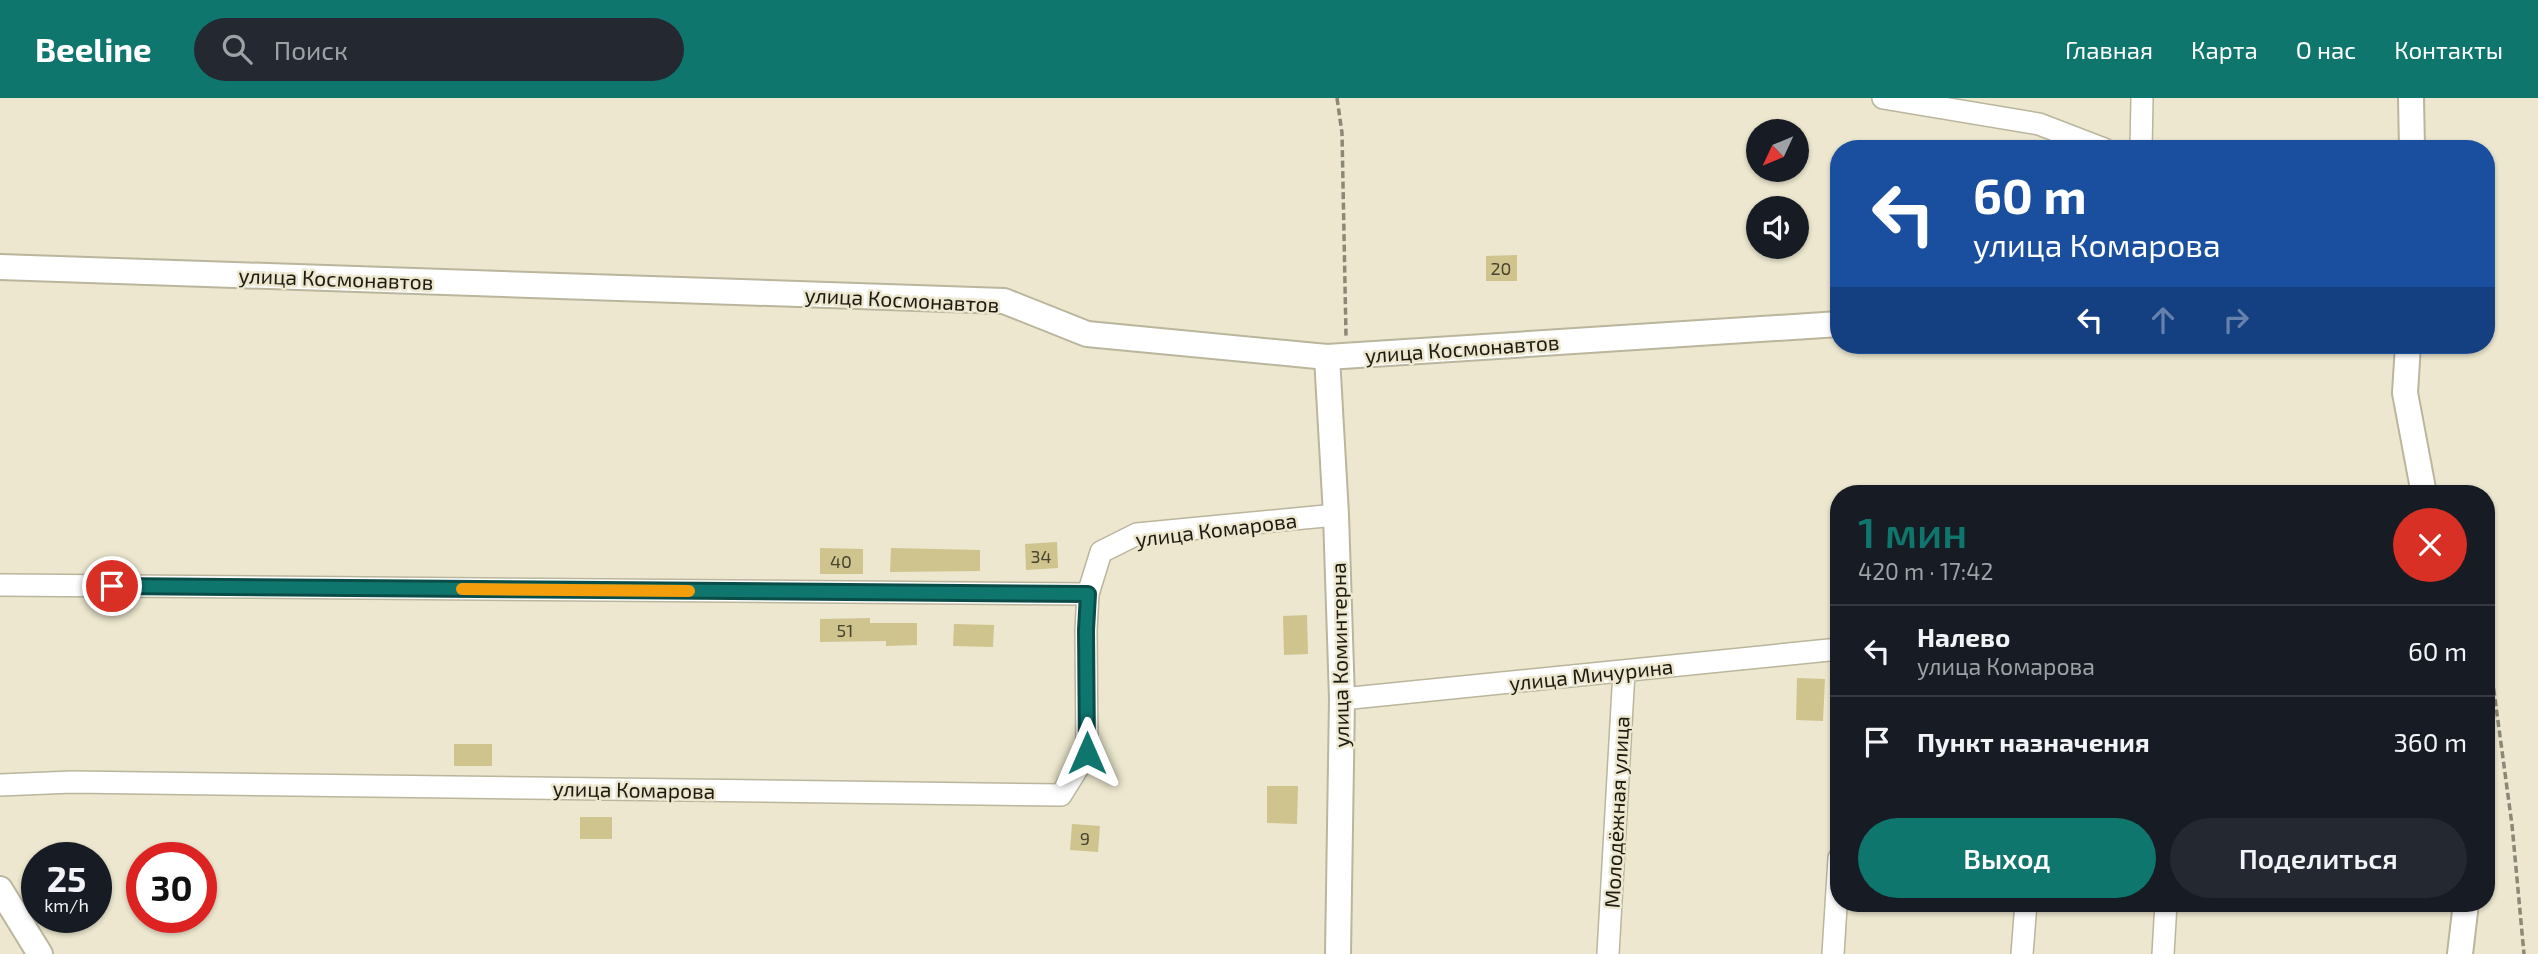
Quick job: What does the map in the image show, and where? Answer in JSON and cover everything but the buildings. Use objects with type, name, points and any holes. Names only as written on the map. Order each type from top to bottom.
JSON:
[{"type":"street","points":[[1883,98],[2039,124],[2081,140]]},
{"type":"street","points":[[2141,140],[2143,98]]},
{"type":"street","points":[[2411,98],[2412,140]]},
{"type":"street","name":"улица Космонавтов","points":[[0,267],[1004,301],[1087,334],[1337,357],[1830,325]]},
{"type":"street","points":[[2407,354],[2405,393],[2422,485]]},
{"type":"street","name":"улица Коминтерна","points":[[1337,357],[1336,515],[1342,699],[1338,954]]},
{"type":"street","name":"улица Комарова","points":[[0,785],[72,782],[1061,795],[1087,753],[1088,594],[1101,552],[1137,534],[1336,515]]},
{"type":"street","points":[[0,585],[1088,594]]},
{"type":"street","name":"улица Мичурина","points":[[1342,699],[1830,650]]},
{"type":"street","name":"Молодёжная улица","points":[[1608,954],[1624,671]]},
{"type":"street","points":[[0,889],[40,954]]},
{"type":"street","points":[[1833,954],[1836,912]]},
{"type":"street","points":[[2022,954],[2025,912]]},
{"type":"street","points":[[2163,954],[2165,912]]},
{"type":"street","points":[[2460,954],[2465,912]]},
{"type":"path","points":[[1337,98],[1342,133],[1337,357]]},
{"type":"path","points":[[2495,699],[2510,812],[2524,954]]},
{"type":"slow traffic","points":[[462,589],[689,591]]},
{"type":"route","points":[[112,586],[1088,594],[1087,753]]}]
